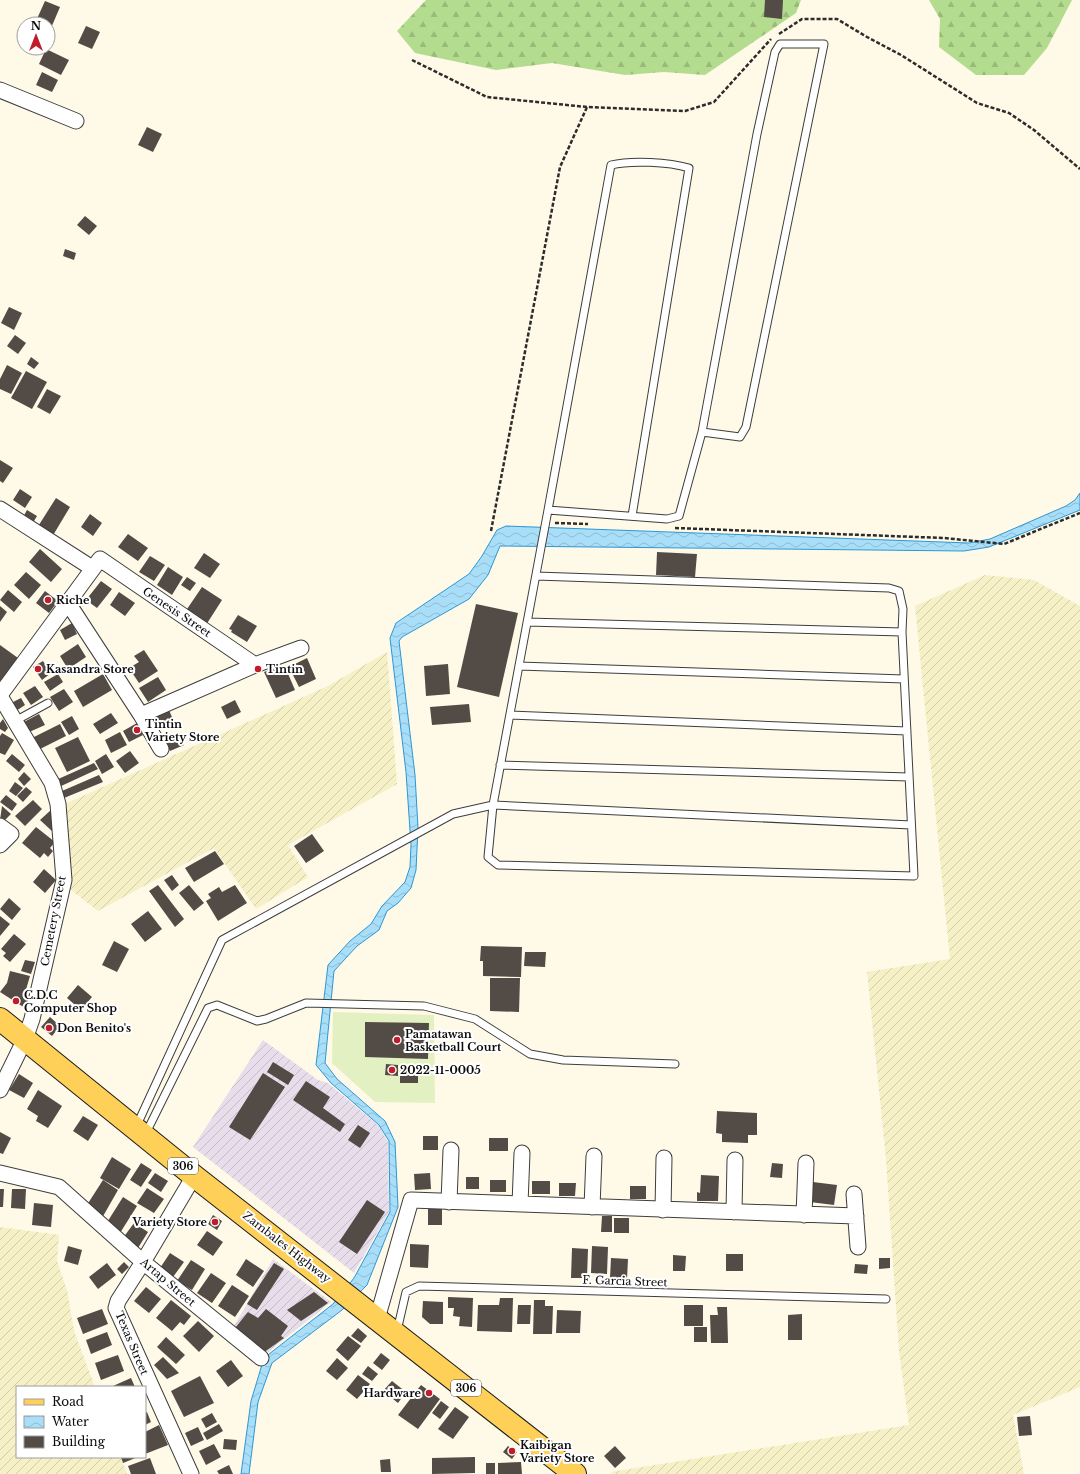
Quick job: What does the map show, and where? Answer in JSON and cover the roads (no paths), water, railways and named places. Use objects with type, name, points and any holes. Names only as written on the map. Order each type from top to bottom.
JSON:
[{"type":"main road","name":"Zambales Highway","points":[[0,1019],[194,1176],[350,1296],[377,1319],[397,1333],[575,1474]]},
{"type":"street","points":[[0,90],[76,121]]},
{"type":"street","points":[[0,508],[96,563]]},
{"type":"street","name":"Cemetery Street","points":[[0,1090],[25,1039],[48,953],[64,880],[58,804],[52,784],[0,696],[96,563]]},
{"type":"street","name":"Genesis Street","points":[[96,563],[255,665]]},
{"type":"street","points":[[68,603],[141,715],[161,749]]},
{"type":"street","points":[[141,715],[255,665],[301,648]]},
{"type":"street","points":[[0,845],[6,830]]},
{"type":"street","points":[[449,1202],[451,1150]]},
{"type":"street","points":[[520,1204],[522,1153]]},
{"type":"street","points":[[592,1207],[594,1156]]},
{"type":"street","points":[[663,1210],[664,1158]]},
{"type":"street","points":[[734,1212],[735,1160]]},
{"type":"street","points":[[804,1214],[806,1163]]},
{"type":"street","name":"Artap Street","points":[[0,1173],[59,1187],[78,1202],[143,1262],[261,1358]]},
{"type":"street","name":"Texas Street","points":[[191,1474],[116,1308],[118,1300],[143,1262],[194,1176]]},
{"type":"street","points":[[854,1194],[858,1247]]},
{"type":"street","points":[[377,1319],[411,1200],[856,1216]]},
{"type":"lane","points":[[548,510],[667,519],[679,516],[702,432],[757,134],[775,52],[780,44],[824,44],[746,427],[740,437],[702,432]]},
{"type":"lane","points":[[536,576],[889,588],[899,590],[903,609],[902,632],[914,876],[498,864],[488,857],[493,805],[500,765],[611,165],[622,162],[679,165],[689,168],[632,516]]},
{"type":"lane","points":[[527,622],[902,632]]},
{"type":"lane","points":[[519,666],[904,679]]},
{"type":"lane","points":[[15,722],[48,703]]},
{"type":"lane","points":[[510,715],[907,731]]},
{"type":"lane","points":[[500,765],[909,777]]},
{"type":"lane","points":[[140,1131],[222,940],[453,814],[493,805],[911,824]]},
{"type":"lane","points":[[140,1131],[208,1008],[217,1005],[257,1021],[266,1019],[306,1003],[424,1006],[475,1019],[530,1054],[563,1060],[675,1064]]},
{"type":"lane","name":"F. Garcia Street","points":[[397,1333],[406,1292],[419,1286],[886,1299]]},
{"type":"water","points":[[1080,493],[1080,510],[989,547],[964,551],[500,546],[488,575],[469,599],[402,637],[399,641],[415,775],[418,828],[416,870],[411,888],[398,903],[387,911],[379,930],[357,946],[334,971],[325,1063],[337,1079],[385,1121],[395,1142],[398,1207],[367,1285],[342,1310],[272,1363],[258,1402],[249,1474],[241,1474],[251,1401],[264,1358],[333,1304],[354,1278],[390,1212],[389,1141],[379,1125],[331,1083],[316,1065],[328,965],[350,941],[371,924],[382,906],[405,882],[410,867],[411,845],[406,772],[390,638],[396,623],[469,574],[482,556],[497,530],[506,526],[969,543],[990,539],[1066,506],[1075,500]]},
{"type":"place","name":"Riche","points":[[48,600]]},
{"type":"place","name":"Kasandra Store","points":[[38,669]]},
{"type":"place","name":"Tintin","points":[[258,669]]},
{"type":"place","name":"Tintin Variety Store","points":[[137,730]]},
{"type":"place","name":"C.D.C Computer Shop","points":[[16,1001]]},
{"type":"place","name":"Don Benito's","points":[[49,1028]]},
{"type":"place","name":"Pamatawan Basketball Court","points":[[397,1040]]},
{"type":"place","name":"2022-11-0005","points":[[392,1070]]},
{"type":"place","name":"Variety Store","points":[[215,1222]]},
{"type":"place","name":"Hardware","points":[[429,1393]]},
{"type":"place","name":"Kaibigan Variety Store","points":[[512,1451]]}]
